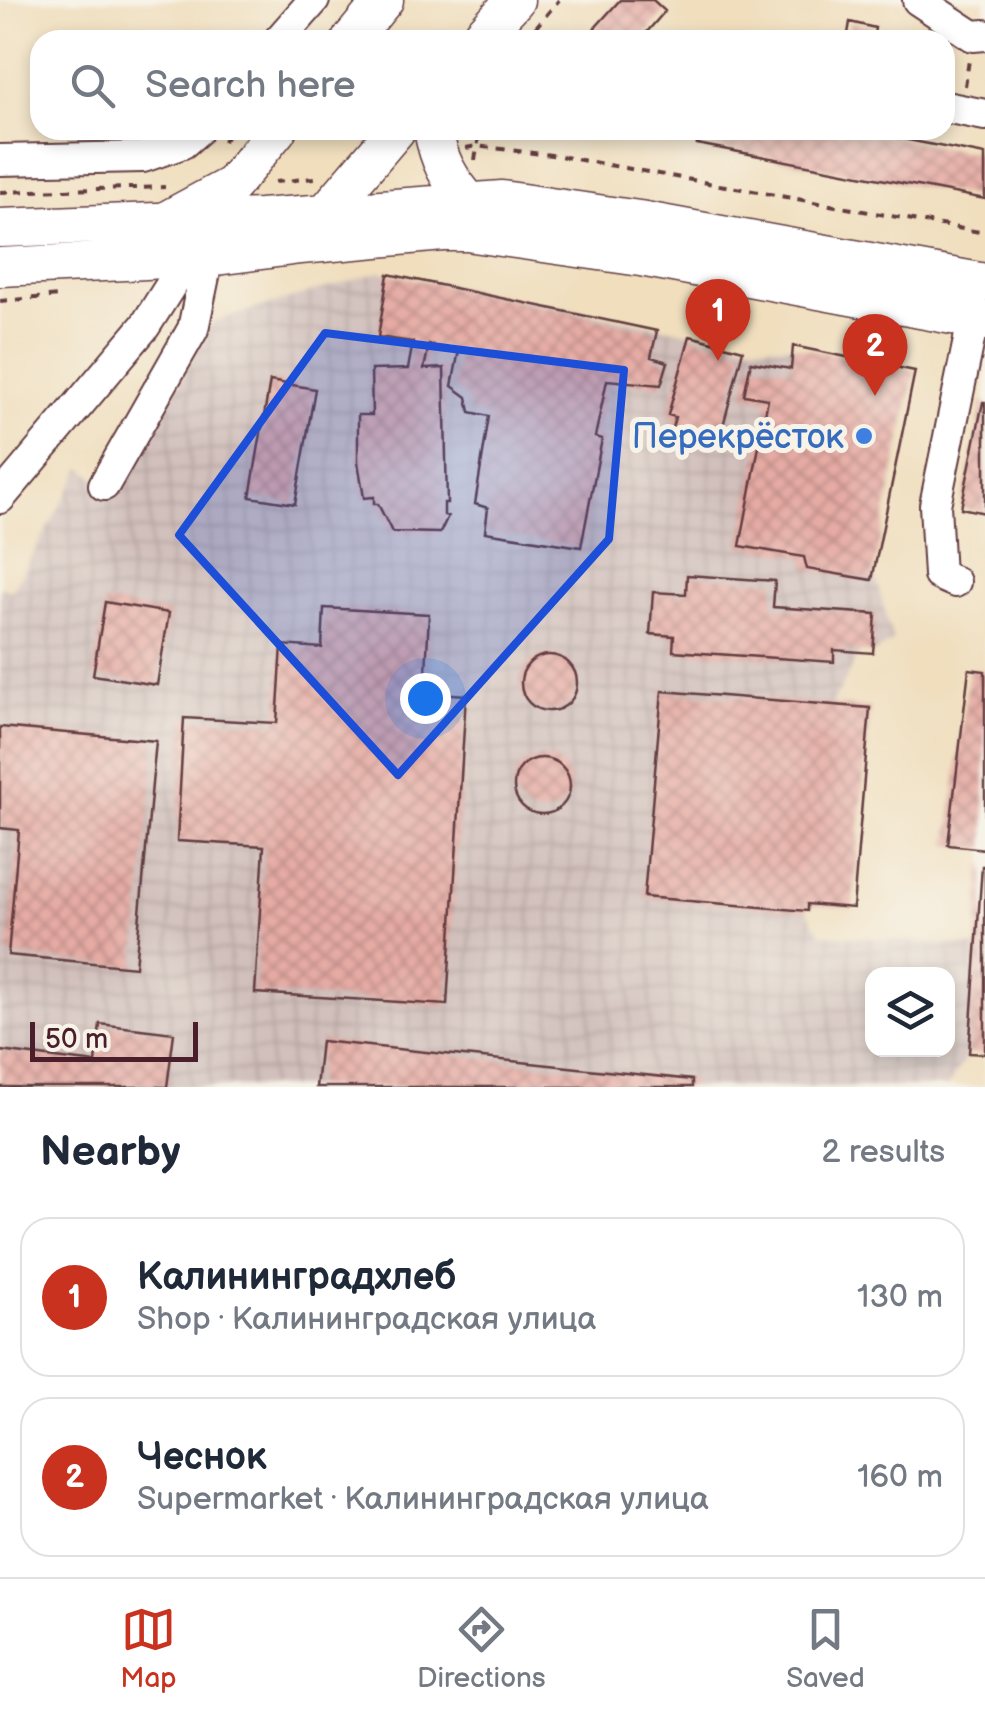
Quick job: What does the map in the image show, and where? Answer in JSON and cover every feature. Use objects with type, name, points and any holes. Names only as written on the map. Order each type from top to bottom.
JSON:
[{"type":"main road","points":[[359,30],[384,0]]},
{"type":"main road","points":[[164,221],[232,184],[269,140]]},
{"type":"main road","points":[[300,244],[387,140]]},
{"type":"main road","points":[[435,140],[450,180],[469,202]]},
{"type":"main road","points":[[232,184],[260,218],[300,244]]},
{"type":"main road","points":[[0,228],[260,218],[502,200],[985,283]]},
{"type":"main road","points":[[0,267],[198,257],[443,232],[505,236],[642,257],[978,320]]},
{"type":"street","points":[[288,30],[314,0]]},
{"type":"street","points":[[918,0],[979,36]]},
{"type":"street","points":[[0,160],[144,157],[186,140]]},
{"type":"street","points":[[104,485],[193,329],[198,257]]},
{"type":"street","points":[[0,498],[198,257]]},
{"type":"street","points":[[956,582],[940,576],[944,514],[970,340],[978,320]]},
{"type":"path","points":[[505,19],[559,0]]},
{"type":"path","points":[[964,111],[979,36]]},
{"type":"path","points":[[476,146],[559,156],[985,233]]},
{"type":"path","points":[[0,302],[66,296]]},
{"type":"highlighted area","points":[[325,333],[624,370],[609,539],[398,775],[179,535]]},
{"type":"shaded area","points":[[380,272],[750,344],[793,346],[915,371],[874,572],[893,641],[873,653],[860,652],[832,705],[662,691],[644,897],[807,911],[821,934],[976,947],[969,1053],[947,1087],[0,1087],[0,587],[12,591],[82,468],[116,493],[213,322]]},
{"type":"building","points":[[620,0],[653,0],[665,11],[649,30],[593,30]]},
{"type":"building","points":[[850,22],[875,28],[875,30],[849,30]]},
{"type":"building","points":[[698,140],[908,140],[985,155],[985,199],[697,144]]},
{"type":"building","points":[[388,274],[657,331],[651,357],[668,362],[661,385],[607,380],[595,437],[602,439],[581,547],[485,532],[488,508],[475,504],[489,416],[470,412],[467,397],[452,386],[459,350],[429,345],[424,369],[444,368],[444,515],[448,516],[440,533],[392,532],[378,504],[374,504],[374,497],[364,498],[358,462],[358,415],[372,415],[371,370],[408,369],[413,342],[378,337]]},
{"type":"building","points":[[690,336],[743,350],[722,430],[714,428],[709,445],[670,435],[675,417],[668,415]]},
{"type":"building","points":[[793,346],[915,371],[872,580],[807,569],[804,557],[740,546],[768,399],[744,395],[751,362],[791,369]]},
{"type":"building","points":[[270,381],[315,389],[295,504],[250,497]]},
{"type":"building","points":[[985,402],[985,513],[961,508]]},
{"type":"building","points":[[687,575],[775,581],[773,607],[876,614],[873,653],[834,650],[834,662],[673,651],[674,636],[650,634],[653,592],[686,594]]},
{"type":"building","points":[[105,602],[169,613],[157,685],[93,675]]},
{"type":"building","points":[[324,608],[429,614],[425,692],[466,695],[447,1005],[255,993],[264,846],[177,841],[184,718],[277,723],[282,645],[322,648]]},
{"type":"building","points":[[549,655],[569,663],[577,683],[569,703],[549,711],[529,703],[521,683],[529,663]]},
{"type":"building","points":[[969,669],[985,671],[985,849],[948,845]]},
{"type":"building","points":[[662,691],[870,708],[853,908],[807,904],[807,911],[644,897]]},
{"type":"building","points":[[0,727],[156,741],[135,967],[8,955],[19,830],[0,828]]},
{"type":"building","points":[[542,758],[562,766],[570,786],[562,806],[542,814],[522,806],[514,786],[522,766]]},
{"type":"building","points":[[985,866],[985,1054],[969,1053]]},
{"type":"building","points":[[100,1024],[174,1033],[167,1087],[0,1087],[0,1051],[96,1063]]},
{"type":"building","points":[[321,1041],[692,1080],[692,1087],[316,1087]]},
{"type":"place","name":"Калининградхлеб","points":[[718,361]]},
{"type":"place","name":"Чеснок","points":[[875,396]]},
{"type":"place","name":"Перекрёсток","points":[[864,436]]}]
